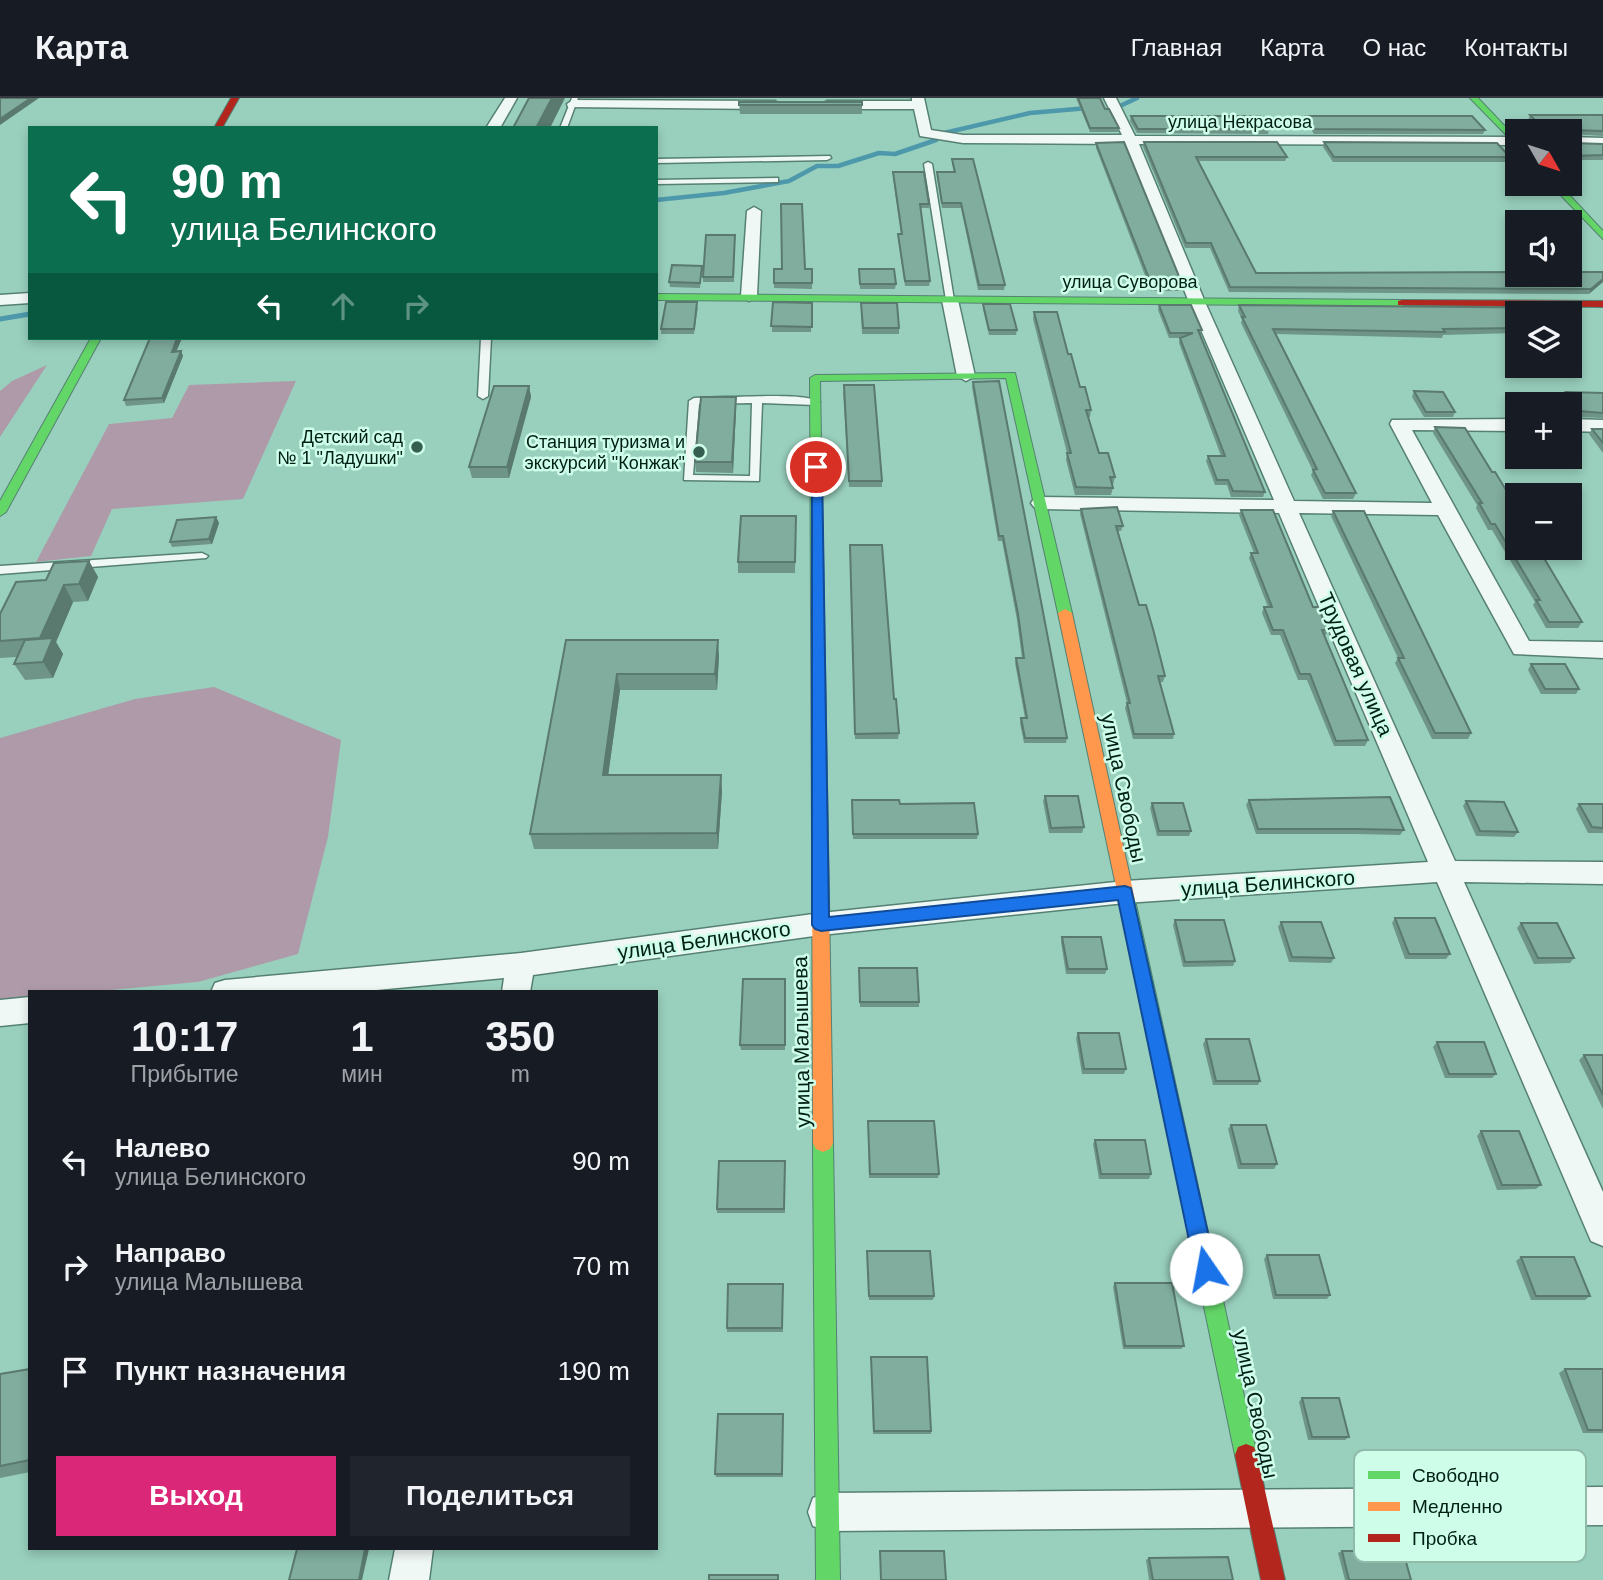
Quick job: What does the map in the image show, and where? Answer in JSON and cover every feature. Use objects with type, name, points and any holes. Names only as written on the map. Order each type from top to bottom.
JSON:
[{"type":"street","points":[[219,126],[235,98]]},
{"type":"street","points":[[494,126],[511,98]]},
{"type":"street","name":"Трудовая улица","points":[[1110,98],[1132,141],[1197,302],[1603,1230]]},
{"type":"street","points":[[1474,98],[1505,130]]},
{"type":"street","points":[[574,101],[802,105],[919,102]]},
{"type":"street","name":"улица Некрасова","points":[[919,102],[925,133],[963,139],[1505,142]]},
{"type":"street","points":[[1582,141],[1603,142]]},
{"type":"street","points":[[1565,196],[1603,236]]},
{"type":"street","points":[[749,296],[754,211]]},
{"type":"street","name":"улица Суворова","points":[[658,297],[1603,304]]},
{"type":"street","points":[[0,300],[28,298]]},
{"type":"street","points":[[950,300],[966,376]]},
{"type":"street","points":[[0,512],[95,340]]},
{"type":"street","name":"улица Свободы","points":[[966,376],[1011,375],[1041,503],[1273,1580]]},
{"type":"street","name":"улица Малышева","points":[[828,1580],[815,378],[966,376]]},
{"type":"street","points":[[1505,425],[1399,424],[1522,649],[1603,650]]},
{"type":"street","points":[[1582,425],[1603,426]]},
{"type":"street","points":[[1041,503],[1446,509]]},
{"type":"street","name":"улица Белинского","points":[[270,990],[519,979],[821,925],[1125,892],[1446,871],[1603,873]]},
{"type":"street","points":[[0,1013],[28,1010]]},
{"type":"street","points":[[827,1513],[1354,1509]]},
{"type":"street","points":[[409,1580],[414,1550]]},
{"type":"lane","points":[[564,126],[574,101]]},
{"type":"lane","points":[[658,161],[827,158]]},
{"type":"lane","points":[[928,164],[950,300]]},
{"type":"lane","points":[[658,183],[775,180]]},
{"type":"lane","points":[[483,396],[486,340]]},
{"type":"lane","points":[[757,400],[755,479],[688,478],[694,401],[757,400],[815,402]]},
{"type":"lane","points":[[0,570],[202,556]]},
{"type":"shaded area","points":[[47,365],[0,437],[0,391],[12,381]]},
{"type":"shaded area","points":[[296,381],[243,499],[112,509],[91,556],[36,562],[109,424],[172,418],[189,385]]},
{"type":"shaded area","points":[[214,687],[341,740],[328,837],[298,954],[198,982],[110,990],[28,990],[28,997],[0,1000],[0,738],[135,699]]},
{"type":"building","points":[[0,98],[31,98],[0,119]]},
{"type":"building","points":[[529,98],[552,98],[537,126],[514,126]]},
{"type":"building","points":[[1078,98],[1100,98],[1119,128],[1090,128]]},
{"type":"building","points":[[739,102],[862,102],[862,105],[739,105]]},
{"type":"building","points":[[1530,115],[1603,115],[1603,131],[1582,130],[1582,119],[1534,119]]},
{"type":"building","points":[[1131,116],[1260,116],[1269,129],[1138,129]]},
{"type":"building","points":[[1306,116],[1472,116],[1485,130],[1315,129]]},
{"type":"building","points":[[1124,142],[1183,286],[1152,286],[1096,143]]},
{"type":"building","points":[[1144,142],[1277,142],[1287,157],[1196,157],[1256,273],[1505,272],[1505,287],[1582,287],[1582,272],[1603,272],[1603,279],[1591,289],[1230,287],[1211,243],[1186,243]]},
{"type":"building","points":[[1324,142],[1497,143],[1505,152],[1505,157],[1334,157]]},
{"type":"building","points":[[1582,143],[1603,144],[1603,155],[1582,156]]},
{"type":"building","points":[[952,159],[973,159],[1005,285],[979,285],[961,203],[942,203],[937,172],[955,172]]},
{"type":"building","points":[[893,172],[924,172],[929,204],[920,204],[930,281],[905,281],[898,234],[902,234]]},
{"type":"building","points":[[781,204],[802,204],[805,269],[812,269],[812,283],[774,283],[774,269],[782,269]]},
{"type":"building","points":[[706,235],[735,235],[733,277],[703,277]]},
{"type":"building","points":[[672,265],[702,266],[700,283],[669,282]]},
{"type":"building","points":[[859,269],[894,269],[896,284],[860,284]]},
{"type":"building","points":[[666,302],[697,302],[694,329],[661,329]]},
{"type":"building","points":[[773,302],[812,303],[812,327],[771,326]]},
{"type":"building","points":[[861,303],[897,303],[899,328],[863,328]]},
{"type":"building","points":[[983,304],[1010,304],[1017,330],[989,330]]},
{"type":"building","points":[[1159,305],[1191,305],[1202,330],[1198,330],[1265,492],[1233,491],[1228,480],[1217,480],[1208,456],[1225,456],[1180,338],[1193,333],[1170,333]]},
{"type":"building","points":[[1239,305],[1505,307],[1505,328],[1443,329],[1445,332],[1273,329],[1356,493],[1325,493],[1313,470],[1317,469],[1242,317],[1245,317]]},
{"type":"building","points":[[1034,312],[1057,312],[1080,387],[1085,387],[1091,410],[1086,410],[1099,453],[1108,453],[1115,477],[1110,477],[1113,488],[1076,487],[1067,453],[1071,453]]},
{"type":"building","points":[[149,340],[176,340],[172,352],[181,351],[162,398],[124,400]]},
{"type":"building","points":[[999,381],[1067,738],[1025,738],[1021,718],[1027,718],[1016,658],[1024,658],[1018,614],[1003,536],[999,536],[973,382]]},
{"type":"building","points":[[844,385],[874,385],[882,481],[849,481]]},
{"type":"building","points":[[494,386],[529,386],[507,467],[469,467]]},
{"type":"building","points":[[1414,391],[1443,392],[1455,412],[1426,412]]},
{"type":"building","points":[[1582,392],[1603,393],[1603,413],[1582,411]]},
{"type":"building","points":[[701,397],[736,397],[732,462],[695,462]]},
{"type":"building","points":[[1435,427],[1465,428],[1492,472],[1495,472],[1505,488],[1505,541],[1495,524],[1491,524],[1479,503],[1482,503]]},
{"type":"building","points":[[1592,429],[1603,429],[1603,443]]},
{"type":"building","points":[[1117,507],[1123,526],[1116,526],[1139,605],[1146,605],[1153,629],[1165,676],[1158,676],[1174,734],[1134,734],[1127,703],[1130,703],[1081,509]]},
{"type":"building","points":[[1241,510],[1273,510],[1313,607],[1318,607],[1328,630],[1322,630],[1368,740],[1336,741],[1310,674],[1300,674],[1283,630],[1273,630],[1264,607],[1272,607],[1251,553],[1258,553]]},
{"type":"building","points":[[1333,511],[1364,511],[1471,733],[1435,733],[1398,658],[1404,658]]},
{"type":"building","points":[[741,516],[796,516],[795,562],[738,562]]},
{"type":"building","points":[[216,517],[209,539],[170,542],[177,520]]},
{"type":"building","points":[[850,545],[882,545],[899,733],[855,734]]},
{"type":"building","points":[[1516,560],[1545,560],[1582,622],[1549,622],[1536,600],[1540,600]]},
{"type":"building","points":[[89,561],[79,584],[64,585],[40,638],[0,641],[0,614],[16,582],[46,580],[54,563]]},
{"type":"building","points":[[53,638],[43,662],[14,664],[25,640]]},
{"type":"building","points":[[566,640],[718,640],[715,674],[617,674],[603,775],[721,775],[717,833],[530,834]]},
{"type":"building","points":[[1531,664],[1565,664],[1579,689],[1545,689]]},
{"type":"building","points":[[1045,796],[1078,796],[1084,827],[1051,828]]},
{"type":"building","points":[[1390,797],[1404,830],[1258,829],[1249,800]]},
{"type":"building","points":[[852,800],[899,800],[900,804],[974,803],[978,834],[853,834]]},
{"type":"building","points":[[1466,801],[1504,802],[1518,832],[1480,831]]},
{"type":"building","points":[[1152,803],[1183,803],[1191,831],[1159,831]]},
{"type":"building","points":[[1579,804],[1603,804],[1603,828],[1592,827]]},
{"type":"building","points":[[1395,918],[1435,918],[1450,954],[1409,954]]},
{"type":"building","points":[[1175,920],[1224,920],[1235,961],[1185,962]]},
{"type":"building","points":[[1281,922],[1321,922],[1334,958],[1292,957]]},
{"type":"building","points":[[1521,923],[1557,923],[1574,958],[1538,958]]},
{"type":"building","points":[[1062,937],[1101,937],[1107,969],[1068,969]]},
{"type":"building","points":[[859,968],[917,968],[919,1002],[860,1002]]},
{"type":"building","points":[[743,979],[785,979],[785,1045],[740,1045]]},
{"type":"building","points":[[1078,1033],[1119,1033],[1126,1069],[1084,1069]]},
{"type":"building","points":[[1206,1039],[1249,1039],[1260,1081],[1216,1081]]},
{"type":"building","points":[[1437,1042],[1484,1042],[1496,1074],[1449,1074]]},
{"type":"building","points":[[1584,1055],[1603,1055],[1603,1095]]},
{"type":"building","points":[[868,1121],[934,1121],[939,1174],[870,1174]]},
{"type":"building","points":[[1231,1125],[1266,1125],[1277,1164],[1241,1164]]},
{"type":"building","points":[[1481,1131],[1519,1131],[1541,1185],[1502,1185]]},
{"type":"building","points":[[1095,1140],[1145,1140],[1151,1174],[1101,1174]]},
{"type":"building","points":[[719,1161],[785,1161],[784,1209],[717,1209]]},
{"type":"building","points":[[867,1251],[930,1251],[934,1296],[869,1296]]},
{"type":"building","points":[[1267,1255],[1319,1255],[1330,1295],[1276,1295]]},
{"type":"building","points":[[1521,1257],[1574,1257],[1590,1296],[1536,1296]]},
{"type":"building","points":[[1115,1283],[1172,1283],[1184,1346],[1125,1346]]},
{"type":"building","points":[[728,1284],[783,1284],[782,1328],[727,1328]]},
{"type":"building","points":[[871,1357],[927,1357],[931,1431],[874,1431]]},
{"type":"building","points":[[28,1369],[28,1460],[0,1466],[0,1374]]},
{"type":"building","points":[[1565,1369],[1603,1369],[1603,1430],[1588,1430]]},
{"type":"building","points":[[1302,1398],[1339,1398],[1349,1437],[1312,1437]]},
{"type":"building","points":[[718,1414],[783,1414],[782,1474],[715,1474]]},
{"type":"building","points":[[297,1550],[365,1550],[359,1580],[289,1580]]},
{"type":"building","points":[[880,1551],[944,1551],[946,1580],[881,1580]]},
{"type":"building","points":[[1342,1551],[1354,1551],[1354,1562],[1406,1562],[1411,1580],[1349,1580]]},
{"type":"building","points":[[1228,1557],[1233,1580],[1153,1580],[1149,1558]]},
{"type":"building","points":[[709,1575],[778,1575],[778,1580],[709,1580]]},
{"type":"waterway","points":[[1120,106],[1137,98]]},
{"type":"waterway","points":[[944,133],[1030,113],[1088,108]]},
{"type":"waterway","points":[[658,200],[724,193],[789,181],[817,166],[838,166],[879,153],[895,154],[936,140]]},
{"type":"waterway","points":[[0,319],[28,314]]},
{"type":"traffic: fast","points":[[1474,98],[1505,131]]},
{"type":"traffic: fast","points":[[1565,196],[1603,236]]},
{"type":"traffic: fast","points":[[658,297],[1402,303]]},
{"type":"traffic: fast","points":[[0,512],[95,340]]},
{"type":"traffic: fast","points":[[820,840],[815,378],[1011,375],[1065,613]]},
{"type":"traffic: fast","points":[[1127,900],[1246,1455]]},
{"type":"traffic: fast","points":[[823,1143],[828,1580]]},
{"type":"traffic: slow","points":[[1065,613],[1127,900]]},
{"type":"traffic: slow","points":[[820,840],[823,1143]]},
{"type":"traffic: jam","points":[[219,126],[235,98]]},
{"type":"traffic: jam","points":[[1402,303],[1603,304]]},
{"type":"traffic: jam","points":[[1246,1455],[1273,1580]]},
{"type":"place","name":"Детский сад № 1 \"Ладушки\"","points":[[417,447]]},
{"type":"place","name":"Станция туризма и экскурсий \"Конжак\"","points":[[699,452]]},
{"type":"route","points":[[816,467],[821,925],[1125,892],[1206,1269]]}]
